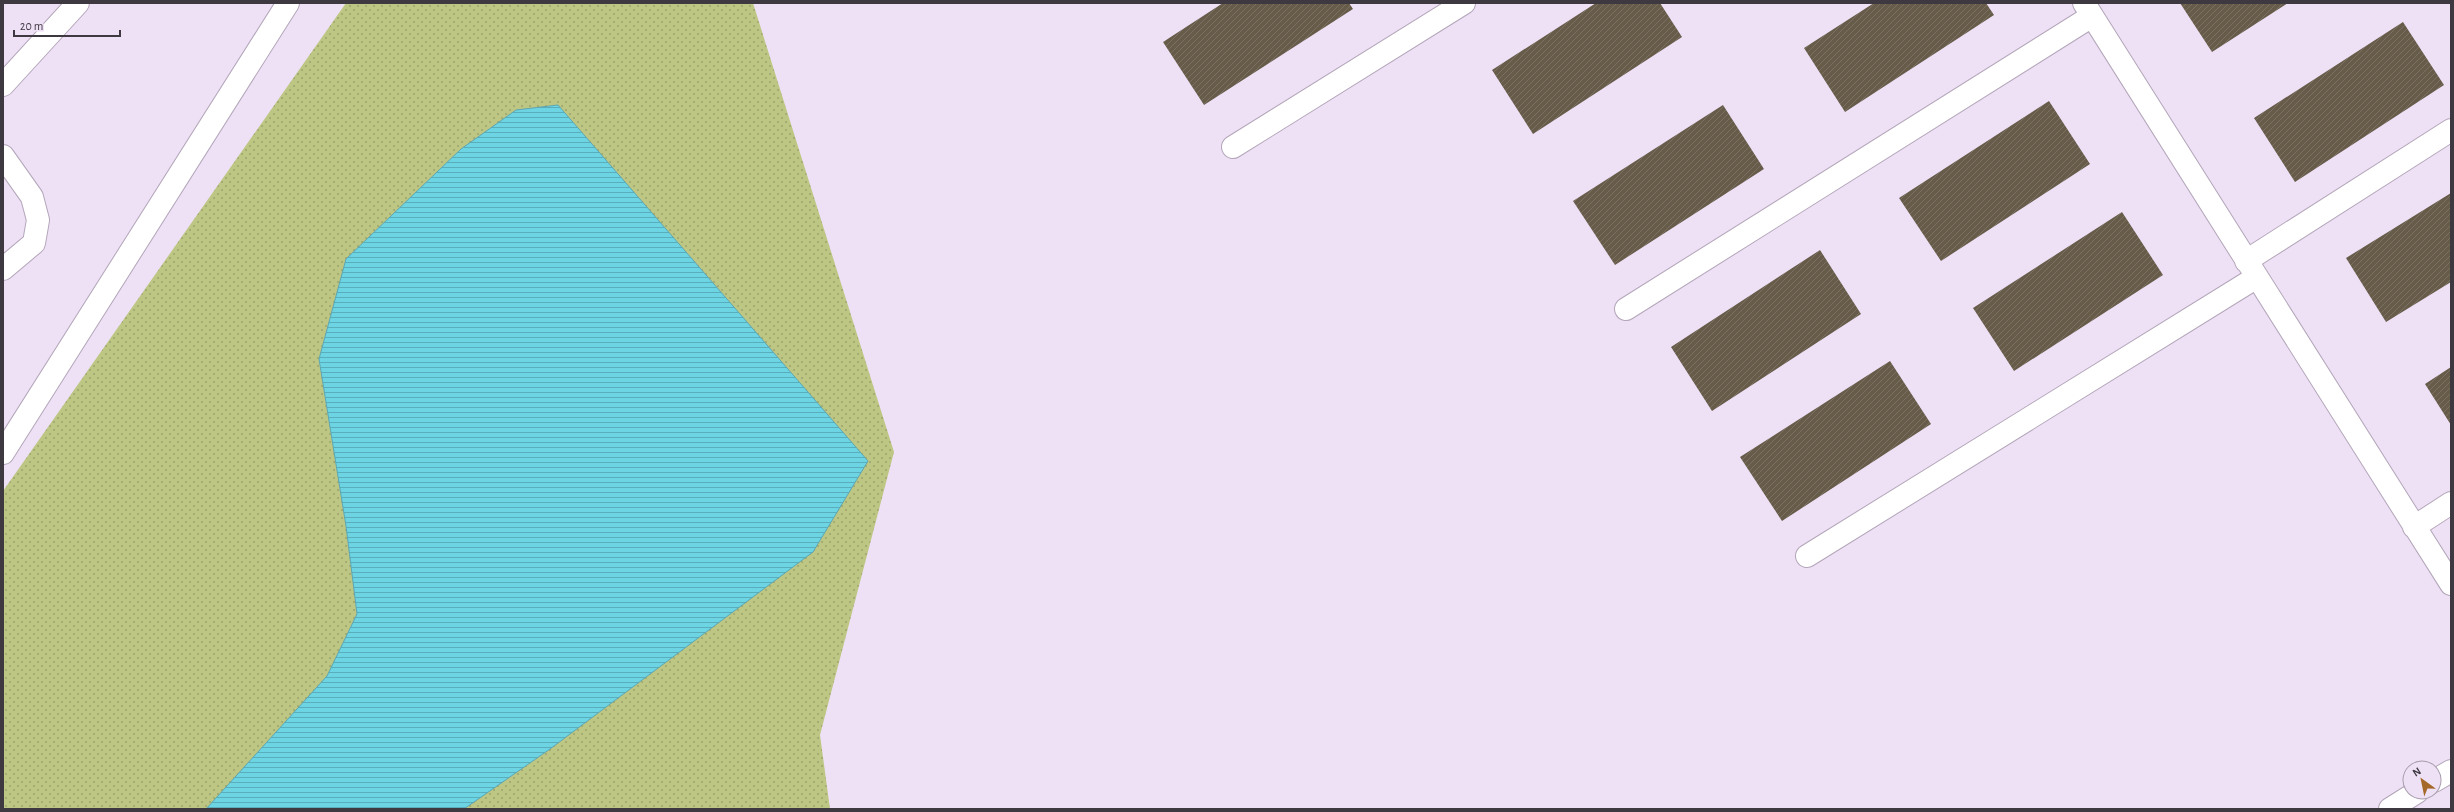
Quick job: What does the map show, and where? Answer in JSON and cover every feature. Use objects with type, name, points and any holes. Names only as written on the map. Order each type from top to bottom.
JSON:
[{"type":"street","points":[[3,85],[78,3]]},
{"type":"street","points":[[3,453],[288,3]]},
{"type":"street","points":[[1233,147],[1464,3]]},
{"type":"street","points":[[1626,309],[2088,10],[2451,584]]},
{"type":"street","points":[[1807,556],[2252,269],[2451,130]]},
{"type":"street","points":[[3,156],[32,197],[38,220],[34,243],[3,269]]},
{"type":"street","points":[[2414,526],[2451,503]]},
{"type":"street","points":[[2442,776],[2451,771]]},
{"type":"street","points":[[2390,809],[2404,800]]},
{"type":"green space","points":[[346,3],[753,3],[894,452],[820,735],[830,809],[3,809],[3,491]]},
{"type":"water","points":[[558,105],[868,461],[813,552],[550,749],[464,809],[206,809],[327,676],[357,614],[346,526],[319,359],[346,259],[461,149],[516,110]]},
{"type":"building","points":[[1223,3],[1349,3],[1353,9],[1204,105],[1163,42]]},
{"type":"building","points":[[1596,3],[1660,3],[1682,37],[1533,134],[1492,70]]},
{"type":"building","points":[[1874,3],[1986,3],[1994,15],[1845,112],[1804,48]]},
{"type":"building","points":[[2180,3],[2288,3],[2212,52]]},
{"type":"building","points":[[2403,22],[2444,85],[2295,182],[2254,118]]},
{"type":"building","points":[[2049,101],[2090,164],[1941,261],[1899,198]]},
{"type":"building","points":[[1723,105],[1764,169],[1615,265],[1573,201]]},
{"type":"building","points":[[2451,193],[2451,282],[2386,322],[2346,258]]},
{"type":"building","points":[[2122,212],[2163,275],[2014,371],[1973,308]]},
{"type":"building","points":[[1820,250],[1861,314],[1712,411],[1671,347]]},
{"type":"building","points":[[1890,361],[1931,424],[1782,521],[1740,457]]},
{"type":"building","points":[[2451,367],[2451,425],[2425,384]]}]
